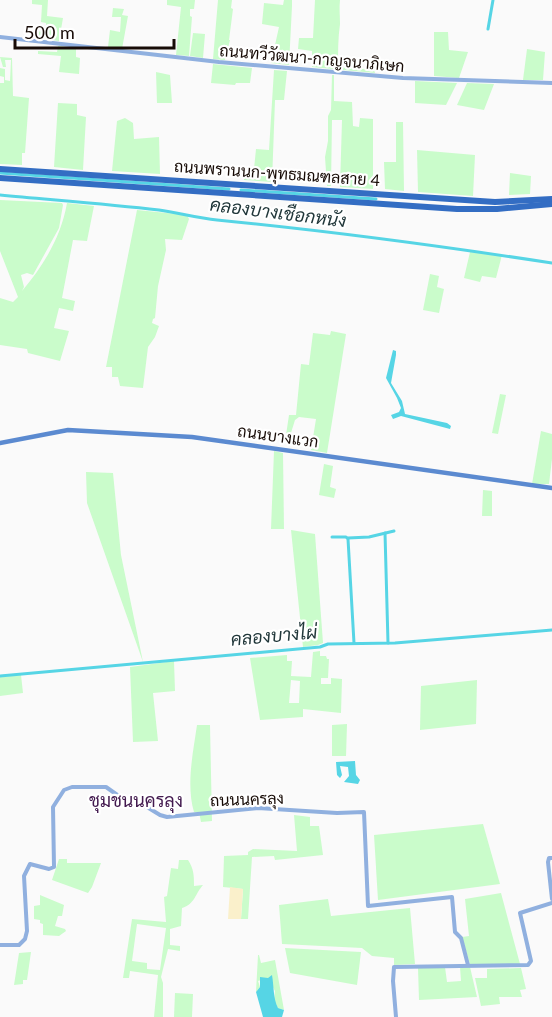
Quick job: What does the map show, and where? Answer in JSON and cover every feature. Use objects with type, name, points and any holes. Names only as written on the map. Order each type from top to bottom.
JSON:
[{"type":"main road","name":"ถนนพรานนก-พุทธมณฑลสาย 4","points":[[0,169],[506,202],[544,202],[552,206]]},
{"type":"main road","name":"ถนนพรานนก-พุทธมณฑลสาย 4","points":[[0,178],[465,209],[544,202],[552,197]]},
{"type":"main road","points":[[234,194],[235,184]]},
{"type":"main road","points":[[379,194],[381,199],[379,204]]},
{"type":"main road","points":[[388,204],[385,198],[389,194]]},
{"type":"main road","points":[[475,200],[552,197]]},
{"type":"main road","points":[[465,209],[502,212],[552,206]]},
{"type":"main road","name":"ถนนบางแวก","points":[[0,443],[68,430],[189,436],[552,488]]},
{"type":"street","name":"ถนนทวีวัฒนา-กาญจนาภิเษก","points":[[0,37],[219,62],[396,77],[552,83]]},
{"type":"street","name":"ถนนนครลุง","points":[[0,945],[17,945],[25,939],[27,931],[24,876],[30,864],[49,869],[54,867],[53,807],[62,793],[66,789],[80,786],[106,787],[123,799],[147,807],[164,816],[269,808],[336,813],[364,812],[368,906],[452,897],[455,932],[461,938],[468,965]]},
{"type":"street","points":[[552,858],[549,858],[548,862],[552,899]]},
{"type":"street","points":[[396,1017],[394,967],[530,963],[520,913],[552,903]]},
{"type":"green space","points":[[32,0],[48,0],[47,16],[63,18],[59,41],[31,37],[32,31],[46,32],[46,23],[41,22],[42,5],[32,4]]},
{"type":"green space","points":[[167,0],[195,0],[194,9],[190,9],[192,17],[189,56],[176,55],[181,7],[167,5]]},
{"type":"green space","points":[[218,0],[232,0],[230,40],[225,60],[213,59]]},
{"type":"green space","points":[[284,0],[292,0],[289,65],[271,63],[279,27],[262,24],[264,3],[283,5]]},
{"type":"green space","points":[[315,0],[340,0],[338,67],[374,70],[375,73],[312,67],[312,51],[298,49],[299,38],[313,38]]},
{"type":"green space","points":[[113,8],[124,9],[122,15],[128,16],[122,49],[108,47],[110,30],[120,32],[121,17],[112,17]]},
{"type":"green space","points":[[434,32],[448,32],[449,50],[468,52],[459,78],[434,76]]},
{"type":"green space","points":[[193,33],[205,34],[203,58],[190,56]]},
{"type":"green space","points":[[58,46],[76,48],[76,57],[80,58],[79,74],[59,72],[61,56],[38,54],[38,51],[57,52]]},
{"type":"green space","points":[[527,49],[545,52],[543,80],[523,80]]},
{"type":"green space","points":[[0,57],[12,58],[13,96],[29,98],[22,165],[0,164],[0,83],[4,83],[4,77],[0,76],[0,68],[5,69],[5,80],[10,81],[11,60],[5,60],[6,67],[3,67]]},
{"type":"green space","points":[[213,64],[252,68],[250,83],[236,83],[235,85],[211,83]]},
{"type":"green space","points":[[274,70],[287,71],[284,100],[275,100],[272,182],[244,180],[245,169],[254,169],[256,149],[269,150]]},
{"type":"green space","points":[[156,72],[170,75],[172,103],[157,103]]},
{"type":"green space","points":[[332,75],[334,75],[334,101],[352,102],[353,126],[359,127],[360,118],[373,119],[373,189],[340,187],[342,120],[332,120],[331,186],[327,186],[325,157],[328,141],[328,116],[331,110]]},
{"type":"green space","points":[[415,81],[457,83],[446,105],[415,103]]},
{"type":"green space","points":[[467,83],[494,84],[484,110],[457,105]]},
{"type":"green space","points":[[58,103],[77,104],[77,115],[86,117],[83,170],[54,167]]},
{"type":"green space","points":[[125,118],[133,123],[134,139],[159,137],[160,174],[112,171],[117,121]]},
{"type":"green space","points":[[396,122],[403,122],[404,191],[385,189],[384,162],[396,162]]},
{"type":"green space","points":[[417,150],[475,155],[473,196],[418,192]]},
{"type":"green space","points":[[510,173],[531,176],[530,194],[509,195]]},
{"type":"green space","points":[[0,200],[62,203],[63,205],[59,228],[33,275],[27,273],[21,275],[24,287],[22,291],[51,250],[61,227],[67,203],[94,206],[87,241],[73,240],[62,298],[75,301],[73,311],[59,308],[54,328],[69,331],[60,361],[28,353],[27,349],[0,345],[0,298],[13,302],[18,297],[0,251]]},
{"type":"green space","points":[[137,210],[187,215],[189,219],[182,240],[165,239],[166,250],[158,286],[155,318],[152,323],[159,326],[148,347],[143,388],[120,386],[118,377],[112,377],[112,367],[106,367]]},
{"type":"green space","points":[[470,252],[502,255],[496,278],[482,276],[480,282],[464,278]]},
{"type":"green space","points":[[430,274],[439,276],[437,287],[444,289],[439,313],[423,310]]},
{"type":"green space","points":[[331,331],[346,334],[327,453],[311,450],[316,419],[299,417],[295,420],[290,436],[286,435],[289,415],[296,415],[301,364],[309,365],[313,333],[330,335]]},
{"type":"green space","points":[[500,394],[506,395],[498,434],[492,433]]},
{"type":"green space","points":[[541,431],[552,434],[549,484],[532,484]]},
{"type":"green space","points":[[274,451],[283,453],[284,529],[271,529]]},
{"type":"green space","points":[[324,464],[333,466],[330,487],[336,489],[334,498],[319,495]]},
{"type":"green space","points":[[86,472],[113,473],[121,555],[143,662],[87,503]]},
{"type":"green space","points":[[483,490],[492,491],[492,516],[482,516]]},
{"type":"green space","points":[[291,530],[315,534],[323,643],[318,645],[303,647]]},
{"type":"green space","points":[[320,651],[320,656],[326,656],[329,659],[328,678],[321,678],[321,684],[331,684],[331,678],[342,679],[341,713],[303,709],[303,717],[260,720],[250,658],[287,655],[287,661],[292,661],[291,676],[311,677],[313,652]],"holes":[[[291,680],[300,681],[299,703],[289,703]]]},
{"type":"green space","points":[[174,661],[175,691],[153,693],[158,741],[133,742],[130,667]]},
{"type":"green space","points":[[21,675],[23,693],[0,696],[0,677]]},
{"type":"green space","points":[[477,680],[476,724],[420,730],[421,686]]},
{"type":"green space","points":[[347,724],[346,756],[332,756],[332,725]]},
{"type":"green space","points":[[197,725],[210,725],[212,821],[201,822],[199,812],[194,812],[192,802],[191,769]]},
{"type":"green space","points":[[294,815],[310,817],[310,826],[319,826],[323,855],[275,860],[274,856],[252,857],[248,919],[241,919],[243,889],[223,887],[224,856],[248,855],[248,852],[253,849],[297,851]]},
{"type":"green space","points":[[483,824],[500,884],[378,900],[374,835]]},
{"type":"green space","points":[[59,859],[67,859],[67,863],[101,863],[88,893],[52,880]]},
{"type":"green space","points":[[179,860],[188,860],[193,873],[194,886],[203,885],[192,901],[182,908],[181,926],[170,929],[170,945],[180,946],[180,951],[168,949],[161,977],[163,1017],[154,1017],[158,975],[130,971],[129,978],[123,978],[132,919],[166,922],[164,897],[167,896],[171,868],[178,869]],"holes":[[[137,924],[166,928],[160,970],[147,969],[147,963],[132,961]]]},
{"type":"green space","points":[[501,893],[520,964],[470,964],[462,937],[469,936],[465,899]]},
{"type":"green space","points":[[40,895],[64,905],[62,916],[58,916],[55,926],[66,931],[59,936],[43,935],[43,924],[40,920],[34,919],[34,906],[40,905]]},
{"type":"green space","points":[[328,899],[331,916],[410,908],[415,964],[394,965],[394,958],[372,956],[362,948],[282,944],[279,905]]},
{"type":"green space","points":[[285,948],[361,952],[357,985],[290,973]]},
{"type":"green space","points":[[31,952],[27,980],[23,980],[23,984],[14,985],[19,953]]},
{"type":"green space","points":[[258,955],[261,963],[275,960],[284,1010],[278,1008],[274,1001],[275,991],[268,978],[258,981],[260,987],[256,992]]},
{"type":"green space","points":[[445,967],[447,982],[461,981],[460,967],[470,967],[477,997],[419,1000],[418,968]]},
{"type":"green space","points":[[521,968],[526,989],[520,990],[522,997],[499,997],[500,1004],[481,1006],[475,978],[487,978],[487,969]]},
{"type":"green space","points":[[175,993],[193,994],[192,1017],[174,1017]]},
{"type":"sand","points":[[230,887],[243,889],[241,919],[228,919]]},
{"type":"water","points":[[393,350],[396,351],[396,355],[391,383],[402,401],[405,414],[447,423],[451,426],[450,429],[401,416],[393,419],[391,415],[399,412],[401,408],[386,378]]},
{"type":"water","points":[[355,761],[356,775],[360,780],[358,784],[344,782],[349,776],[348,767],[340,766],[342,775],[340,778],[337,775],[336,762]]},
{"type":"water","points":[[272,975],[276,1004],[278,1008],[284,1010],[282,1017],[263,1017],[256,992],[260,987],[260,977],[268,978]]},
{"type":"waterway","points":[[488,29],[493,0]]},
{"type":"waterway","points":[[0,173],[229,189]]},
{"type":"waterway","points":[[241,190],[376,199]]},
{"type":"waterway","name":"คลองบางเชือกหนัง","points":[[0,195],[159,210],[210,219],[385,239],[552,263]]},
{"type":"waterway","points":[[348,538],[369,537],[394,531]]},
{"type":"waterway","points":[[385,533],[388,643]]},
{"type":"waterway","points":[[332,537],[348,539],[354,643]]},
{"type":"waterway","name":"คลองบางไผ่","points":[[0,676],[320,647],[328,644],[395,643],[552,630]]},
{"type":"district","name":"ชุมชนนครลุง","points":[[136,801]]}]
